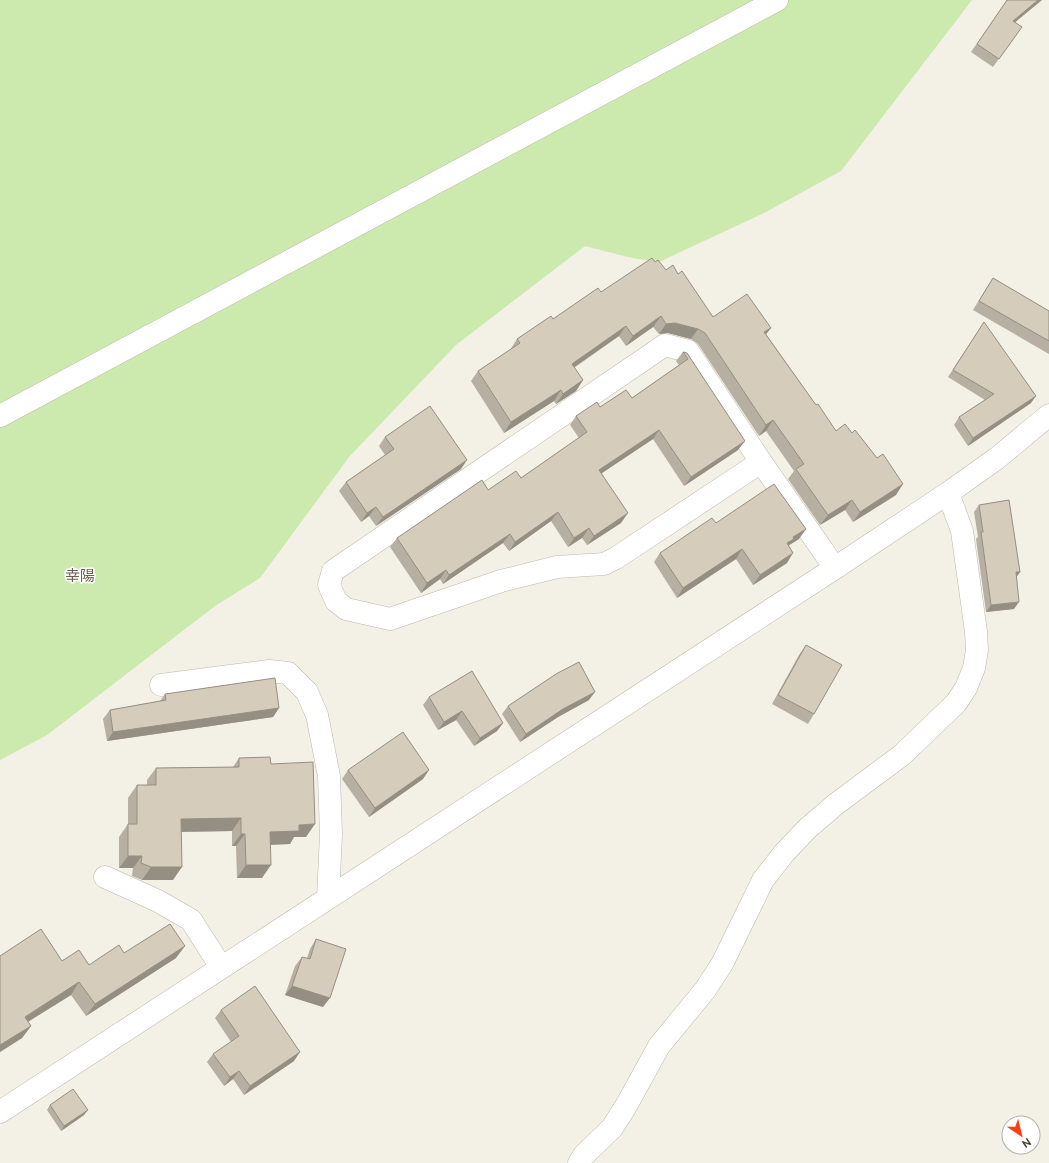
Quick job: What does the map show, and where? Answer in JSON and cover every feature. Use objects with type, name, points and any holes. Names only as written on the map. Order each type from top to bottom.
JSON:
[{"type":"street","points":[[0,416],[777,0]]},
{"type":"street","points":[[761,462],[616,558],[604,564],[557,567],[500,581],[390,619],[346,609],[336,600],[328,585],[333,571],[665,345],[688,351],[761,462],[835,568]]},
{"type":"street","points":[[0,1112],[835,568],[948,493],[996,459],[1049,416]]},
{"type":"street","points":[[579,1163],[584,1155],[612,1128],[626,1106],[659,1046],[705,990],[722,964],[764,880],[785,852],[808,828],[836,804],[902,755],[951,709],[966,688],[974,668],[977,650],[976,632],[962,531],[948,493]]},
{"type":"street","points":[[161,685],[269,671],[288,673],[307,692],[317,715],[329,776],[331,834],[328,898]]},
{"type":"street","points":[[105,877],[158,901],[191,920],[221,967]]},
{"type":"green space","points":[[0,0],[972,0],[841,171],[764,213],[659,262],[632,258],[585,246],[456,345],[349,457],[260,578],[215,606],[47,735],[0,760]]},
{"type":"building","points":[[1007,0],[1038,0],[1013,21],[1022,27],[999,59],[977,44]]},
{"type":"building","points":[[652,258],[655,262],[658,260],[666,270],[673,265],[678,274],[682,271],[713,317],[747,294],[771,328],[764,332],[816,405],[818,404],[836,431],[845,424],[852,433],[855,430],[877,458],[883,454],[903,484],[860,512],[852,500],[828,515],[796,469],[804,464],[773,420],[766,425],[705,333],[698,329],[675,323],[666,324],[661,316],[633,336],[626,326],[572,364],[583,380],[563,394],[561,390],[511,422],[478,371],[520,343],[517,339],[551,316],[553,319],[598,288],[601,292]]},
{"type":"building","points":[[993,278],[1049,311],[1049,341],[979,301]]},
{"type":"building","points":[[984,322],[1036,396],[973,438],[959,417],[994,394],[953,370]]},
{"type":"building","points":[[683,352],[687,353],[745,441],[691,477],[659,430],[599,470],[628,513],[594,536],[589,528],[574,538],[558,512],[515,542],[510,534],[449,575],[446,570],[427,583],[397,538],[482,480],[488,490],[516,471],[521,478],[587,432],[576,416],[597,402],[600,407],[626,390],[632,398],[688,359]]},
{"type":"building","points":[[430,406],[467,460],[383,517],[376,507],[367,513],[346,482],[394,449],[385,437]]},
{"type":"building","points":[[774,484],[806,529],[793,537],[794,539],[787,543],[793,553],[760,575],[742,549],[683,588],[660,553],[712,518],[716,523]]},
{"type":"building","points":[[1009,500],[1020,572],[1016,572],[1019,602],[991,605],[981,532],[983,532],[979,505]]},
{"type":"building","points":[[806,645],[842,665],[814,714],[778,695]]},
{"type":"building","points":[[579,662],[595,692],[563,709],[526,734],[508,706],[556,674]]},
{"type":"building","points":[[472,671],[503,723],[480,738],[462,711],[444,722],[429,697]]},
{"type":"building","points":[[275,678],[279,708],[113,732],[110,710],[166,700],[165,694]]},
{"type":"building","points":[[403,732],[429,770],[375,808],[348,770]]},
{"type":"building","points":[[270,757],[271,764],[313,762],[315,824],[299,825],[299,831],[270,832],[271,865],[246,865],[245,834],[241,834],[241,818],[181,819],[182,867],[151,867],[141,863],[142,856],[128,856],[128,824],[137,824],[137,785],[156,785],[156,768],[239,767],[239,758]]},
{"type":"building","points":[[170,924],[185,946],[95,1004],[79,982],[25,1017],[31,1026],[0,1045],[0,956],[41,929],[62,961],[79,950],[89,965],[119,945],[124,953]]},
{"type":"building","points":[[316,939],[346,949],[330,998],[292,986],[302,957],[310,959]]},
{"type":"building","points":[[255,986],[300,1052],[250,1086],[239,1071],[230,1077],[213,1054],[239,1036],[221,1010]]},
{"type":"building","points":[[73,1089],[88,1110],[64,1126],[50,1105]]},
{"type":"district","name":"幸陽","points":[[80,575]]}]
